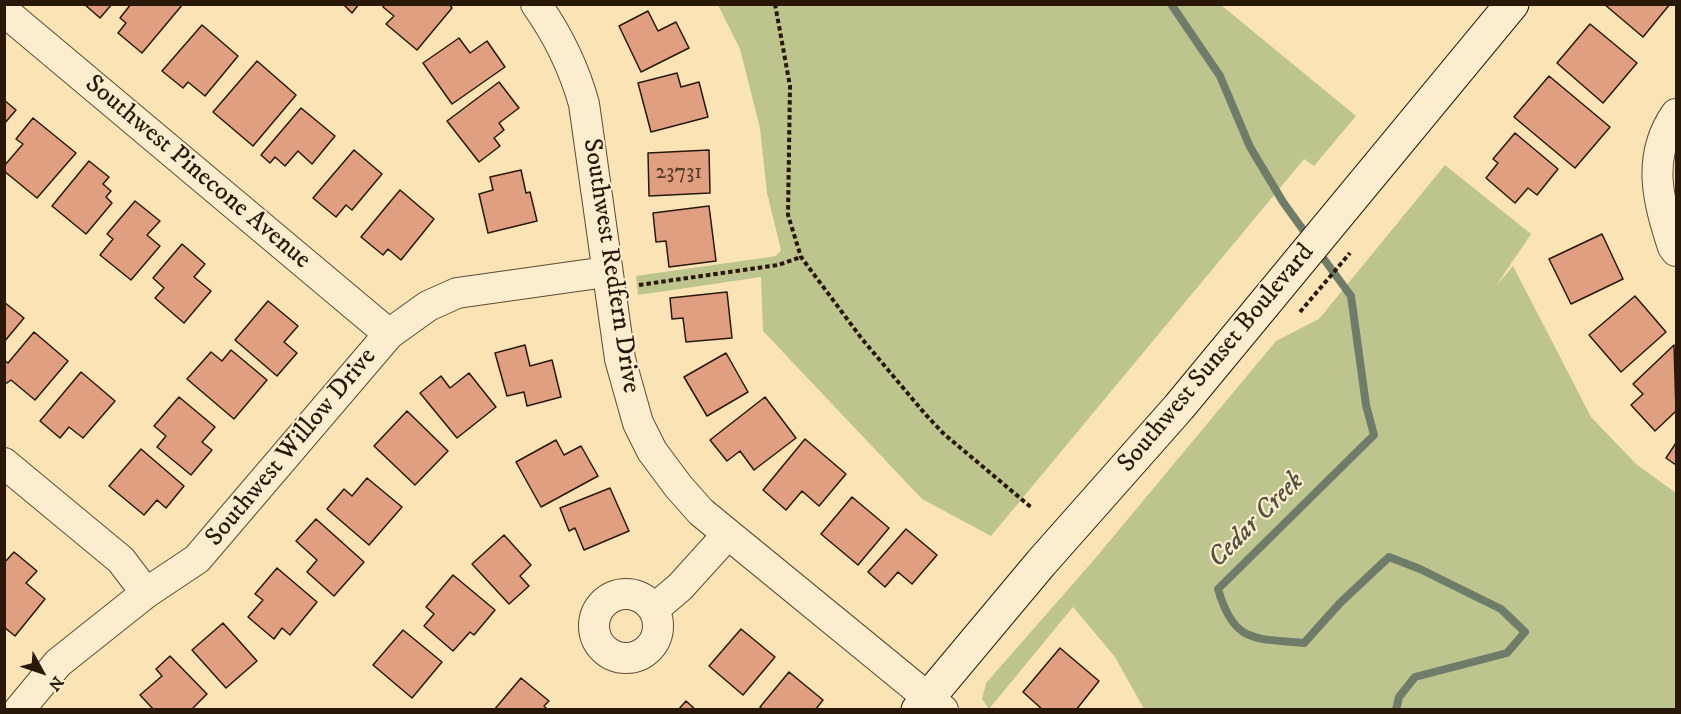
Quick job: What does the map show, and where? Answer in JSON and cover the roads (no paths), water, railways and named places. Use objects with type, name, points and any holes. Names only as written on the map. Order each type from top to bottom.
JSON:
[{"type":"main road","name":"Southwest Sunset Boulevard","points":[[930,705],[1041,563],[1179,407],[1512,4]]},
{"type":"street","name":"Southwest Redfern Drive","points":[[536,4],[560,42],[576,75],[584,105],[601,211],[608,282],[626,384],[643,435],[678,486],[701,512],[930,705]]},
{"type":"street","name":"Southwest Pinecone Avenue","points":[[4,11],[389,334]]},
{"type":"street","points":[[1677,114],[1658,155],[1658,200],[1673,247],[1677,251]]},
{"type":"street","name":"Southwest Willow Drive","points":[[19,710],[58,663],[146,593],[197,559],[389,334],[428,306],[457,293],[608,282]]},
{"type":"street","points":[[4,463],[121,560],[146,593]]},
{"type":"street","points":[[654,609],[680,587],[728,534]]},
{"type":"waterway","name":"Cedar Creek","points":[[1171,4],[1220,76],[1250,147],[1283,202],[1309,238]]},
{"type":"waterway","name":"Cedar Creek","points":[[1318,251],[1351,296],[1366,405],[1374,435],[1218,589],[1231,620],[1248,635],[1304,643],[1341,602],[1389,557],[1420,569],[1501,609],[1525,632],[1507,653],[1415,677],[1399,697],[1396,710]]}]
